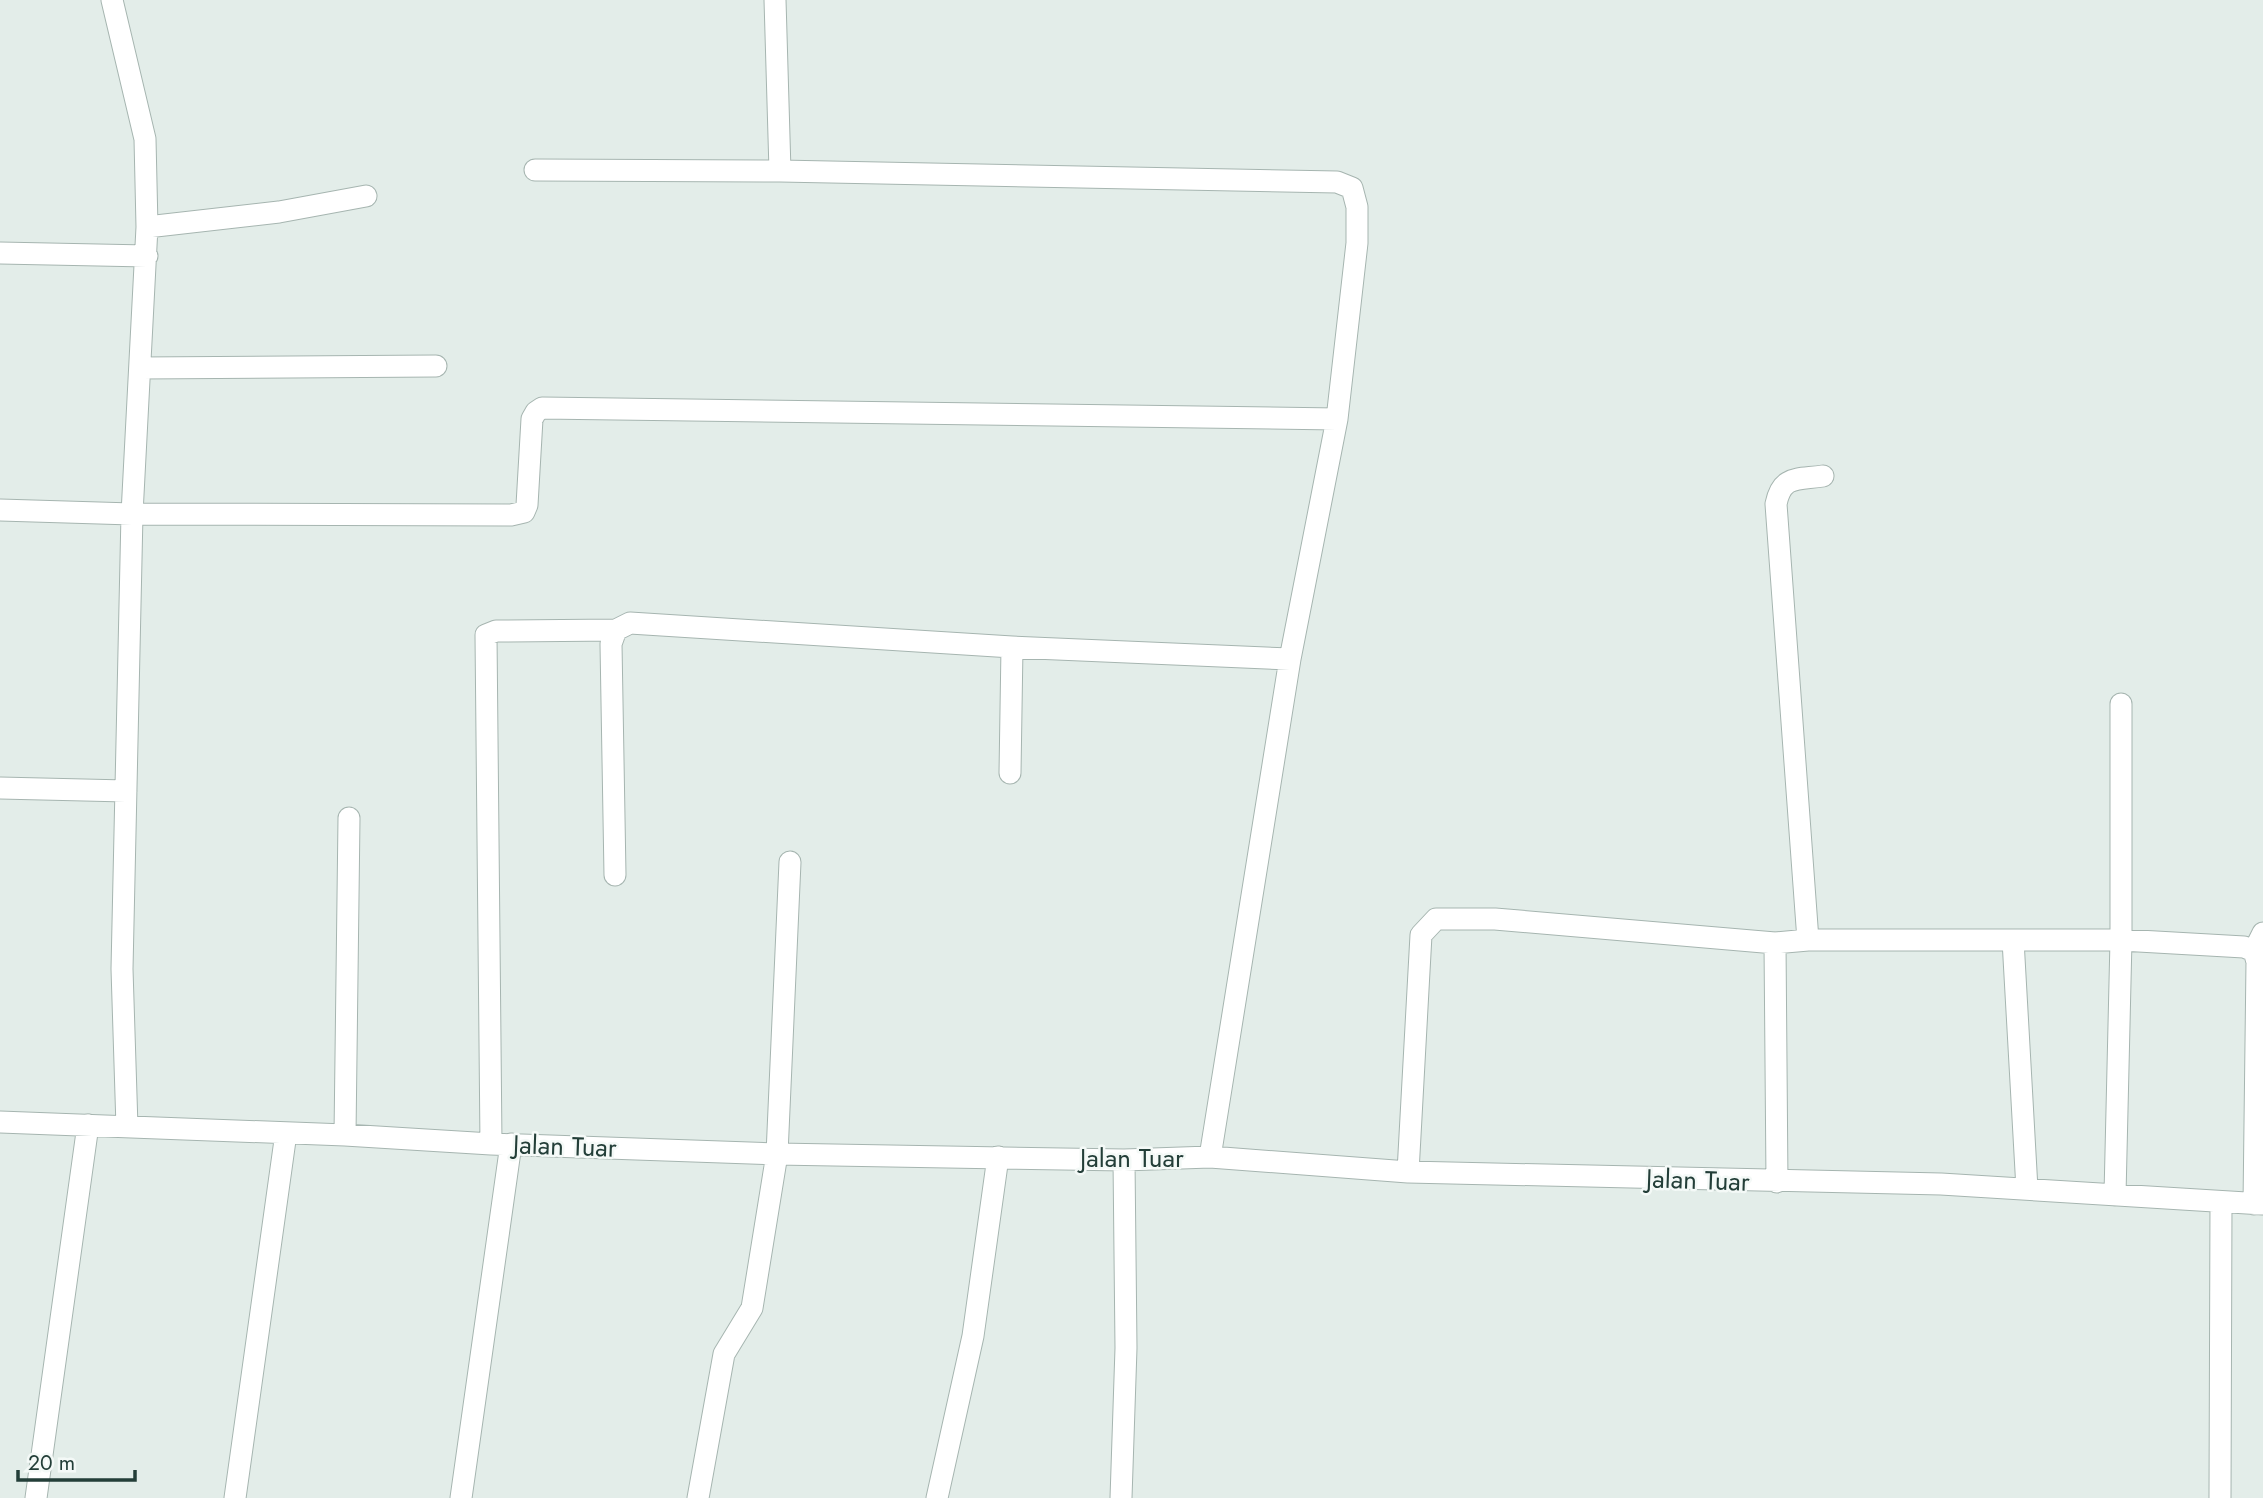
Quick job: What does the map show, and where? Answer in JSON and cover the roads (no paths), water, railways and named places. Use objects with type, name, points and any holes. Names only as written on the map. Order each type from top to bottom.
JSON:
[{"type":"street","points":[[112,0],[145,139],[147,227],[132,513],[122,970],[127,1127]]},
{"type":"street","points":[[775,0],[780,171]]},
{"type":"street","points":[[535,170],[780,171],[1337,182],[1352,188],[1357,206],[1357,243],[1337,419],[1290,659],[1210,1157]]},
{"type":"street","points":[[147,227],[279,212],[366,196]]},
{"type":"street","points":[[0,253],[146,256]]},
{"type":"street","points":[[140,368],[436,366]]},
{"type":"street","points":[[0,510],[511,515],[524,512],[527,505],[532,419],[542,408],[1337,419]]},
{"type":"street","points":[[1808,940],[1776,504],[1779,489],[1786,481],[1823,476]]},
{"type":"street","points":[[461,1498],[501,1144],[486,635],[496,631],[616,630],[630,623],[1012,647],[1290,659]]},
{"type":"street","points":[[615,875],[611,644],[616,630]]},
{"type":"street","points":[[1010,773],[1012,647]]},
{"type":"street","points":[[2115,1195],[2122,940],[2121,704]]},
{"type":"street","points":[[0,788],[126,791]]},
{"type":"street","points":[[345,1135],[349,818]]},
{"type":"street","points":[[698,1498],[724,1354],[752,1308],[777,1154],[790,862]]},
{"type":"street","points":[[1408,1172],[1421,935],[1436,919],[1495,919],[1775,943],[1808,940],[2122,940],[2244,947],[2258,942],[2258,1204]]},
{"type":"street","points":[[2013,940],[2028,1189]]},
{"type":"street","points":[[1775,943],[1777,1182]]},
{"type":"street","name":"Jalan Tuar","points":[[0,1122],[777,1154],[1124,1160],[1210,1157],[1408,1172],[1941,1184],[2258,1204]]},
{"type":"street","points":[[36,1498],[88,1125]]},
{"type":"street","points":[[235,1498],[286,1133]]},
{"type":"street","points":[[937,1498],[973,1336],[998,1157]]},
{"type":"street","points":[[1121,1498],[1126,1348],[1124,1160]]},
{"type":"street","points":[[2220,1498],[2221,1202]]}]
